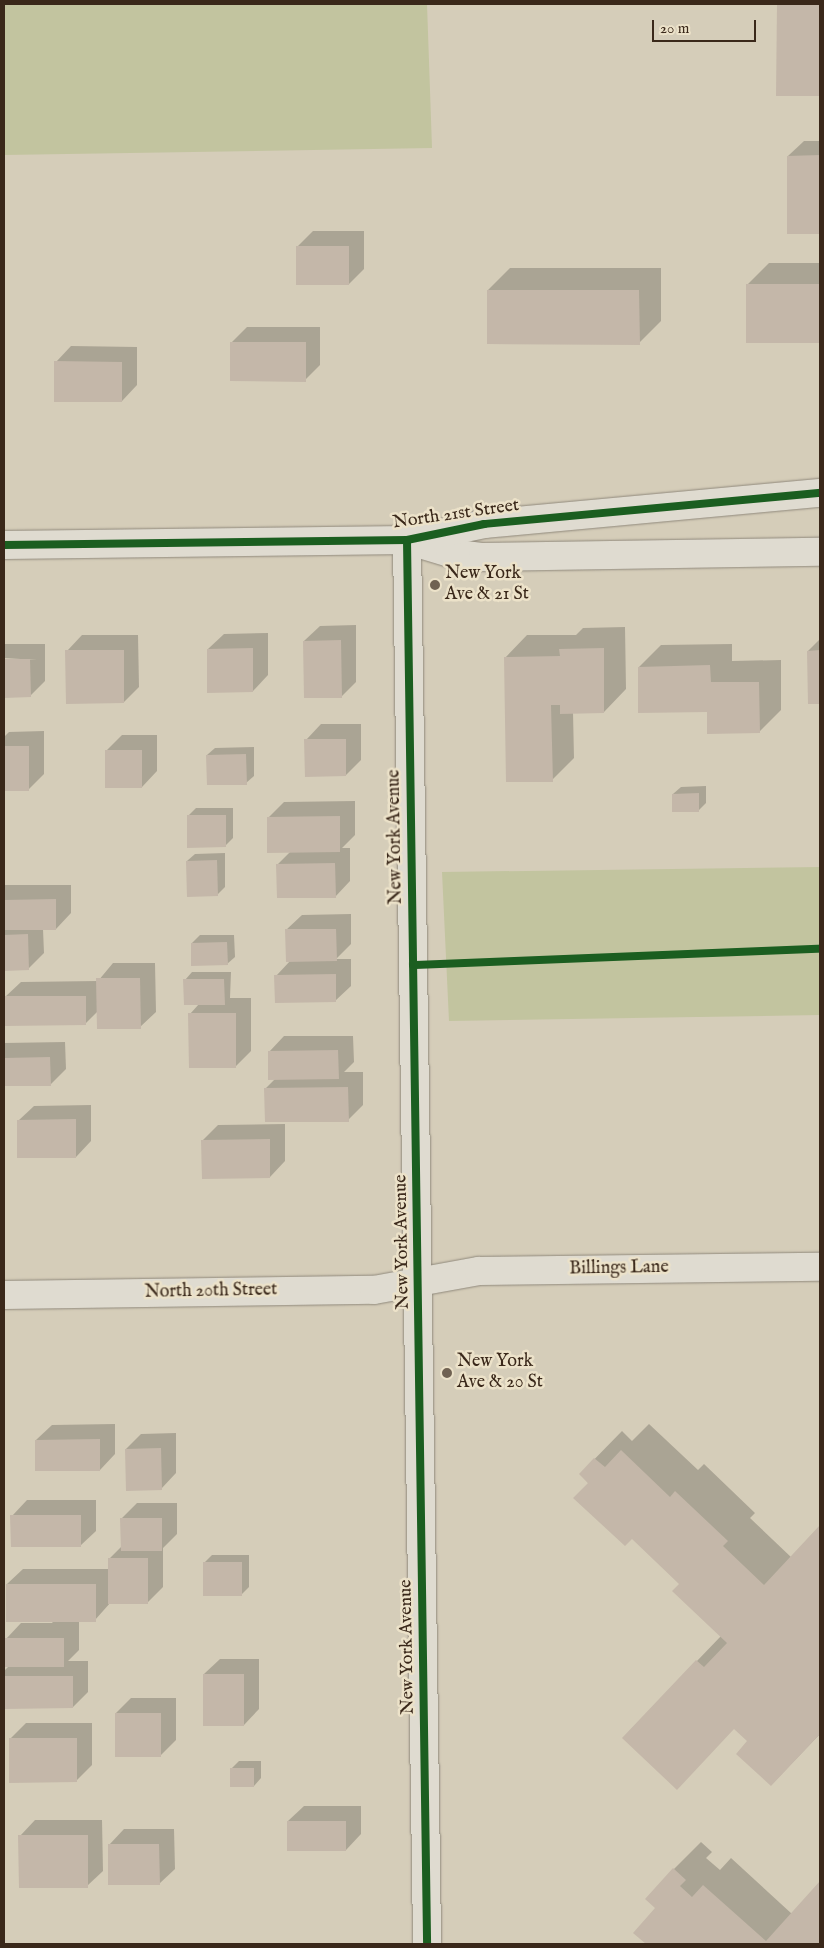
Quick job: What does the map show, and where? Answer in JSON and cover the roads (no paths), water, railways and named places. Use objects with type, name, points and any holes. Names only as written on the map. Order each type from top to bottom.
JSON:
[{"type":"street","name":"North 21st Street","points":[[4,546],[407,540],[484,524],[820,493]]},
{"type":"street","name":"North 21st Street","points":[[407,540],[450,553],[484,557],[820,552]]},
{"type":"street","name":"New York Avenue","points":[[407,540],[427,1944]]},
{"type":"street","name":"Billings Lane","points":[[418,1282],[479,1271],[820,1267]]},
{"type":"street","name":"North 20th Street","points":[[4,1295],[374,1290],[418,1282]]},
{"type":"place","name":"New York Ave & 21 St","points":[[435,585]]},
{"type":"place","name":"New York Ave & 20 St","points":[[447,1373]]}]
